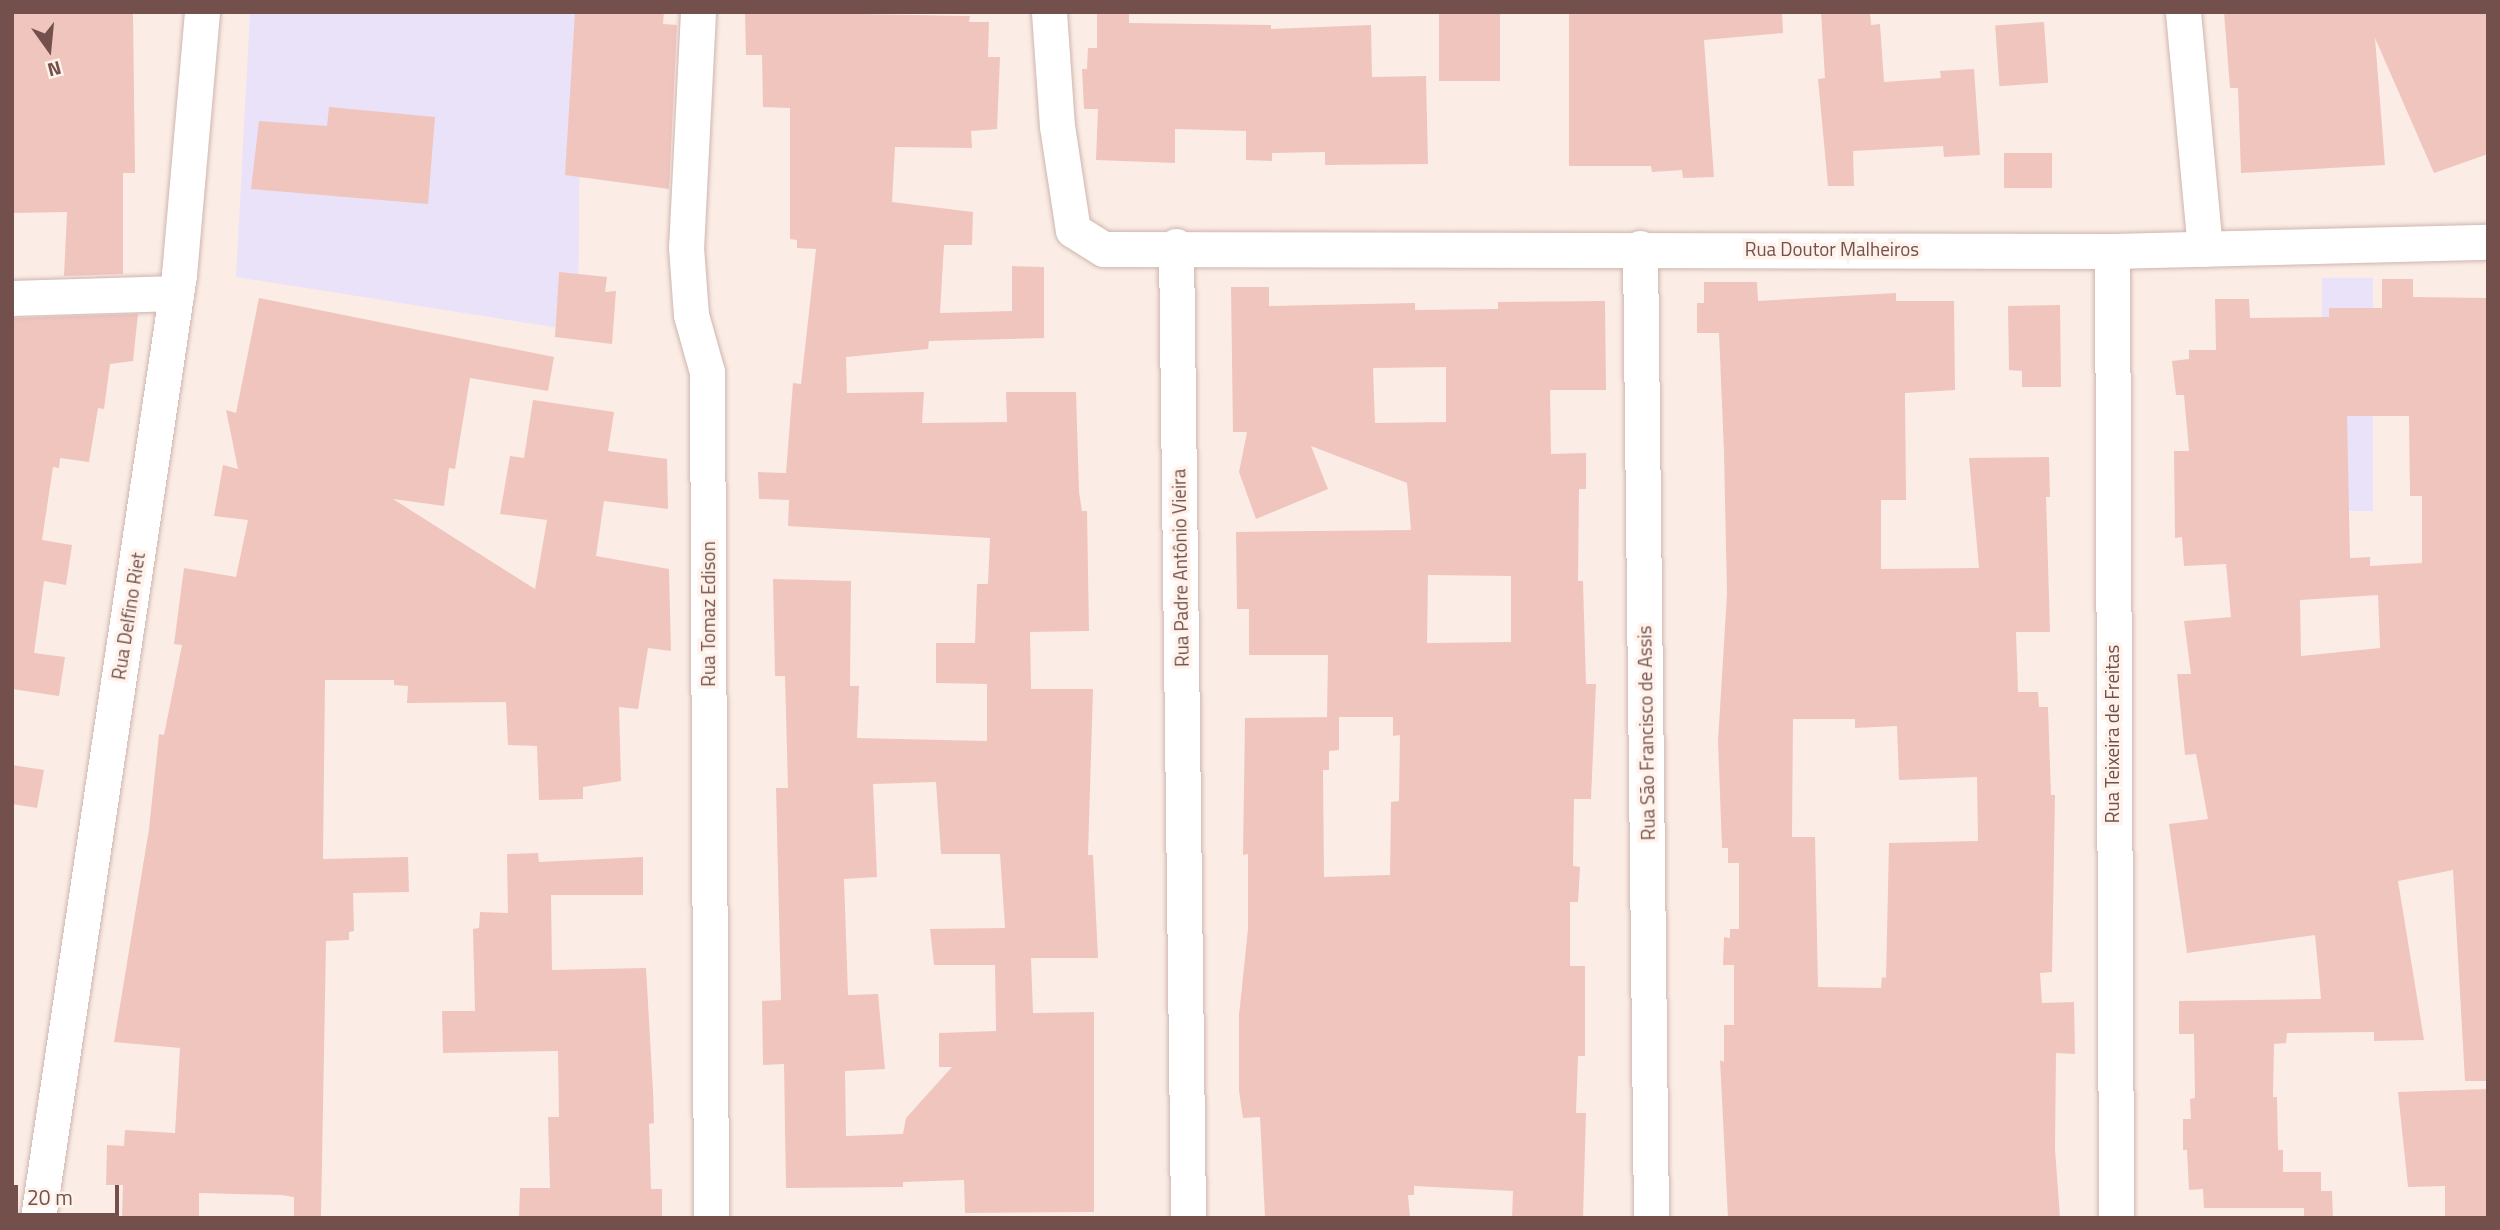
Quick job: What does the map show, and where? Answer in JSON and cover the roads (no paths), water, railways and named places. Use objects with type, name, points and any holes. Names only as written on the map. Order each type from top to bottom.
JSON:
[{"type":"street","name":"Rua Delfino Riet","points":[[38,1218],[176,293],[202,12]]},
{"type":"street","name":"Rua Tomaz Edison","points":[[698,12],[686,247],[691,315],[707,372],[711,1218]]},
{"type":"street","points":[[1049,12],[1057,126],[1073,230],[1104,249],[1176,246]]},
{"type":"street","points":[[2183,12],[2205,248]]},
{"type":"street","name":"Rua Doutor Malheiros","points":[[1176,246],[2112,251],[2488,242]]},
{"type":"street","name":"Rua Padre Antônio Vieira","points":[[1176,246],[1188,1218]]},
{"type":"street","name":"Rua São Francisco de Assis","points":[[1640,248],[1651,1218]]},
{"type":"street","name":"Rua Teixeira de Freitas","points":[[2112,251],[2116,1218]]},
{"type":"street","points":[[12,298],[176,293]]}]
